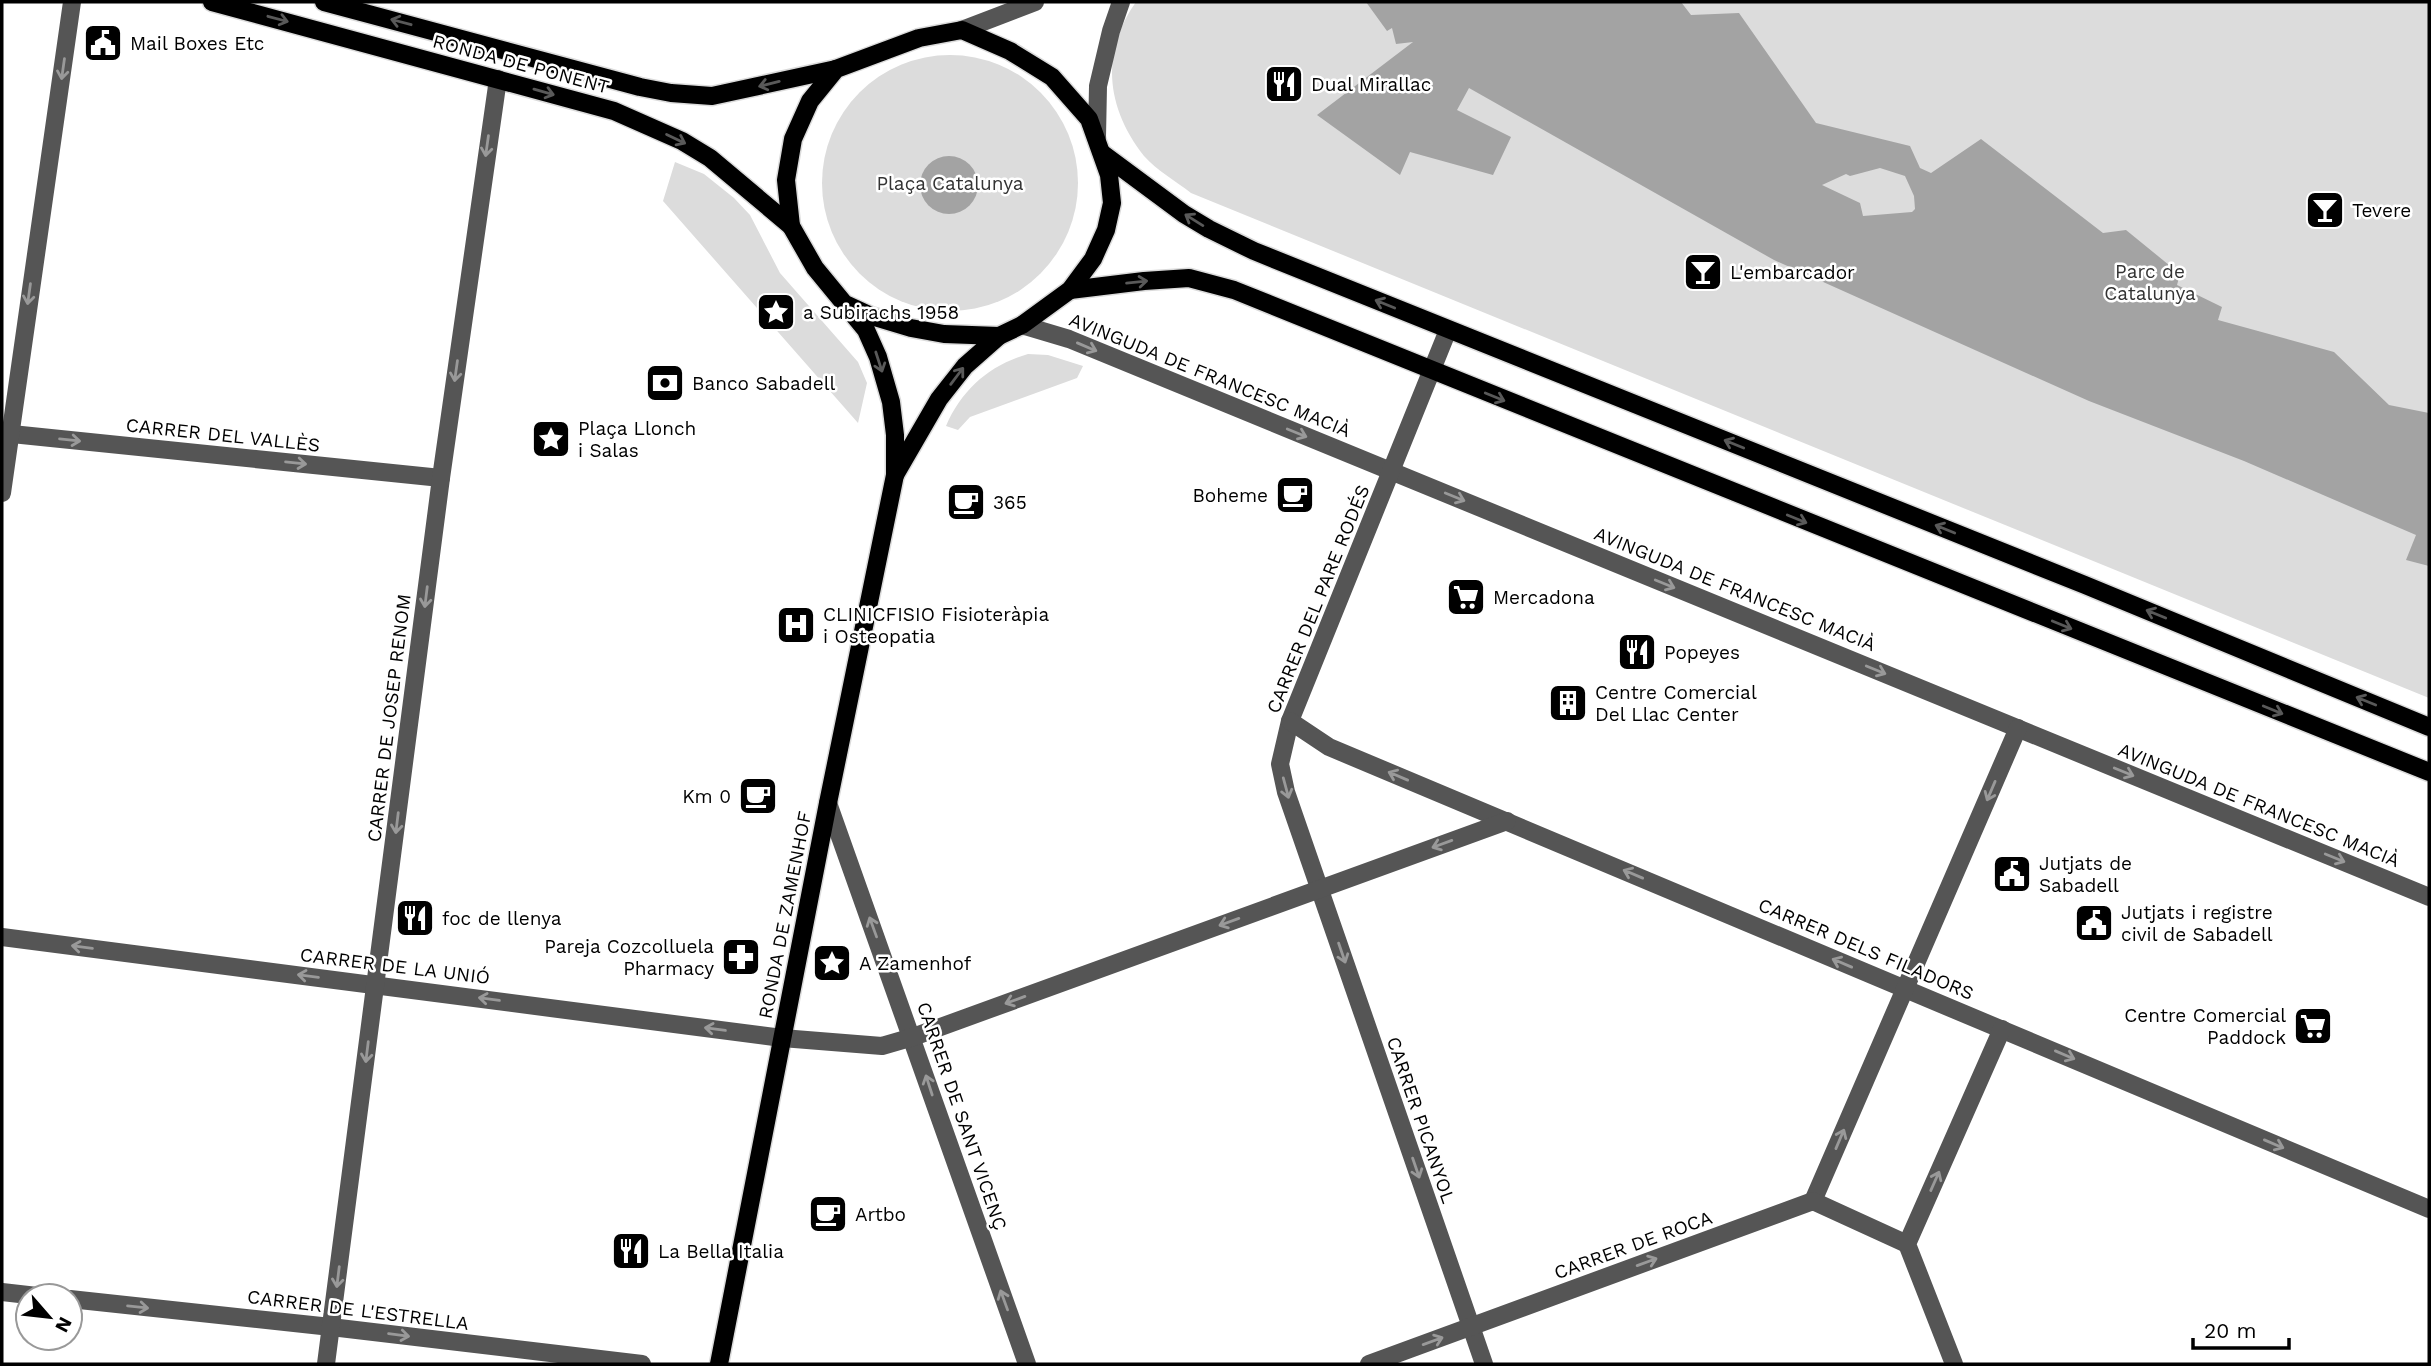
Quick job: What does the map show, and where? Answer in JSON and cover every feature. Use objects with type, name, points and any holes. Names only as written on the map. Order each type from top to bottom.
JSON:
[{"type":"main road","name":"RONDA DE PONENT","points":[[212,2],[614,111],[682,141],[710,158],[792,226]]},
{"type":"main road","name":"RONDA DE PONENT","points":[[324,2],[640,87],[671,93],[712,96],[836,69],[919,38],[962,30]]},
{"type":"main road","points":[[845,304],[871,316],[911,328],[944,334],[999,336],[1022,325],[1070,290],[1093,258],[1106,230],[1112,203],[1109,175],[1100,146],[1084,112],[1052,77],[1010,51],[962,30]]},
{"type":"main road","points":[[792,226],[786,180],[793,139],[810,101],[836,69]]},
{"type":"main road","points":[[1100,146],[1156,194],[1209,229],[1254,251],[2085,585],[2429,727]]},
{"type":"main road","name":"RONDA DE ZAMENHOF","points":[[719,1364],[895,475],[895,435],[891,402],[878,357],[866,330],[815,268],[792,226]]},
{"type":"main road","name":"AVINGUDA DE FRANCESC MACIÀ","points":[[1070,290],[1189,278],[1234,290],[2429,772]]},
{"type":"main road","name":"RONDA DE ZAMENHOF","points":[[895,475],[939,399],[965,366],[999,336]]},
{"type":"street","points":[[2,493],[5,434],[72,2]]},
{"type":"street","points":[[962,30],[1035,2]]},
{"type":"street","points":[[1100,146],[1098,86],[1121,2]]},
{"type":"street","name":"CARRER DE JOSEP RENOM","points":[[326,1364],[441,478],[498,79]]},
{"type":"street","name":"AVINGUDA DE FRANCESC MACIÀ","points":[[1022,325],[1069,339],[2429,897]]},
{"type":"street","name":"CARRER DEL PARE RODÉS","points":[[1320,888],[1286,792],[1280,764],[1290,721],[1448,330]]},
{"type":"street","name":"CARRER DEL VALLÈS","points":[[5,434],[441,478]]},
{"type":"street","name":"CARRER DELS FILADORS","points":[[1290,721],[1329,747],[2429,1209]]},
{"type":"street","points":[[1954,1364],[1907,1244],[1813,1201],[2018,728]]},
{"type":"street","name":"CARRER DE SANT VICENÇ","points":[[828,803],[1027,1364]]},
{"type":"street","points":[[782,1038],[882,1046],[913,1037],[1507,821]]},
{"type":"street","name":"CARRER PICANYOL","points":[[1320,888],[1484,1364]]},
{"type":"street","name":"CARRER DE LA UNIÓ","points":[[2,937],[782,1038]]},
{"type":"street","points":[[1907,1244],[2002,1029]]},
{"type":"street","name":"CARRER DE ROCA","points":[[1369,1364],[1813,1201]]},
{"type":"street","name":"CARRER DE L'ESTRELLA","points":[[84,1301],[331,1327],[642,1364]]},
{"type":"green space","name":"Parc de Catalunya","points":[[1136,2],[2429,2],[2429,698],[1191,193],[1144,156],[1131,138],[1115,99],[1112,80],[1117,40],[1124,21]]},
{"type":"green space","name":"Plaça Catalunya","points":[[937,55],[963,55],[987,60],[1010,70],[1041,92],[1057,112],[1073,146],[1078,183],[1073,220],[1057,254],[1041,274],[1021,290],[987,306],[963,311],[937,311],[913,306],[890,296],[859,274],[843,254],[827,220],[822,196],[822,170],[827,146],[837,123],[859,92],[879,76],[913,60]]},
{"type":"green space","points":[[675,162],[704,174],[750,215],[780,273],[858,362],[867,383],[858,423],[663,201]]},
{"type":"green space","points":[[1028,354],[1048,355],[1083,366],[1077,378],[970,417],[958,430],[946,426],[960,401],[979,380],[1001,365]]},
{"type":"shaded area","points":[[1366,2],[1681,2],[1691,15],[1739,13],[1816,123],[1910,146],[1920,168],[1931,173],[1981,139],[2103,233],[2126,230],[2180,274],[2177,285],[2222,307],[2218,320],[2334,352],[2389,405],[2429,413],[2429,566],[2406,560],[2416,535],[2244,461],[2089,401],[1774,260],[1469,88],[1457,110],[1511,137],[1493,175],[1410,152],[1400,175],[1317,115],[1413,42],[1396,44],[1392,28],[1387,31]],"holes":[[[1880,168],[1905,176],[1914,196],[1915,209],[1912,212],[1863,216],[1860,203],[1822,185],[1846,174],[1850,176]]]},
{"type":"shaded area","points":[[943,156],[955,156],[970,164],[978,179],[978,191],[970,206],[955,214],[943,214],[928,206],[920,191],[920,179],[928,164]]},
{"type":"place","name":"Mail Boxes Etc","points":[[103,43]]},
{"type":"place","name":"Dual Mirallac","points":[[1284,84]]},
{"type":"place","name":"Tevere","points":[[2325,210]]},
{"type":"place","name":"L'embarcador","points":[[1703,272]]},
{"type":"place","name":"a Subirachs 1958","points":[[776,312]]},
{"type":"place","name":"Banco Sabadell","points":[[665,383]]},
{"type":"place","name":"Plaça Llonch i Salas","points":[[551,439]]},
{"type":"place","name":"Boheme","points":[[1295,495]]},
{"type":"place","name":"365","points":[[966,502]]},
{"type":"place","name":"Mercadona","points":[[1466,597]]},
{"type":"place","name":"CLINICFISIO Fisioteràpia i Osteopatia","points":[[796,625]]},
{"type":"place","name":"Popeyes","points":[[1637,652]]},
{"type":"place","name":"Centre Comercial Del Llac Center","points":[[1568,703]]},
{"type":"place","name":"Km 0","points":[[758,796]]},
{"type":"place","name":"Jutjats de Sabadell","points":[[2012,874]]},
{"type":"place","name":"foc de llenya","points":[[415,918]]},
{"type":"place","name":"Jutjats i registre civil de Sabadell","points":[[2094,923]]},
{"type":"place","name":"Pareja Cozcolluela Pharmacy","points":[[741,957]]},
{"type":"place","name":"A Zamenhof","points":[[832,963]]},
{"type":"place","name":"Centre Comercial Paddock","points":[[2313,1026]]},
{"type":"place","name":"Artbo","points":[[828,1214]]},
{"type":"place","name":"La Bella Italia","points":[[631,1251]]}]
